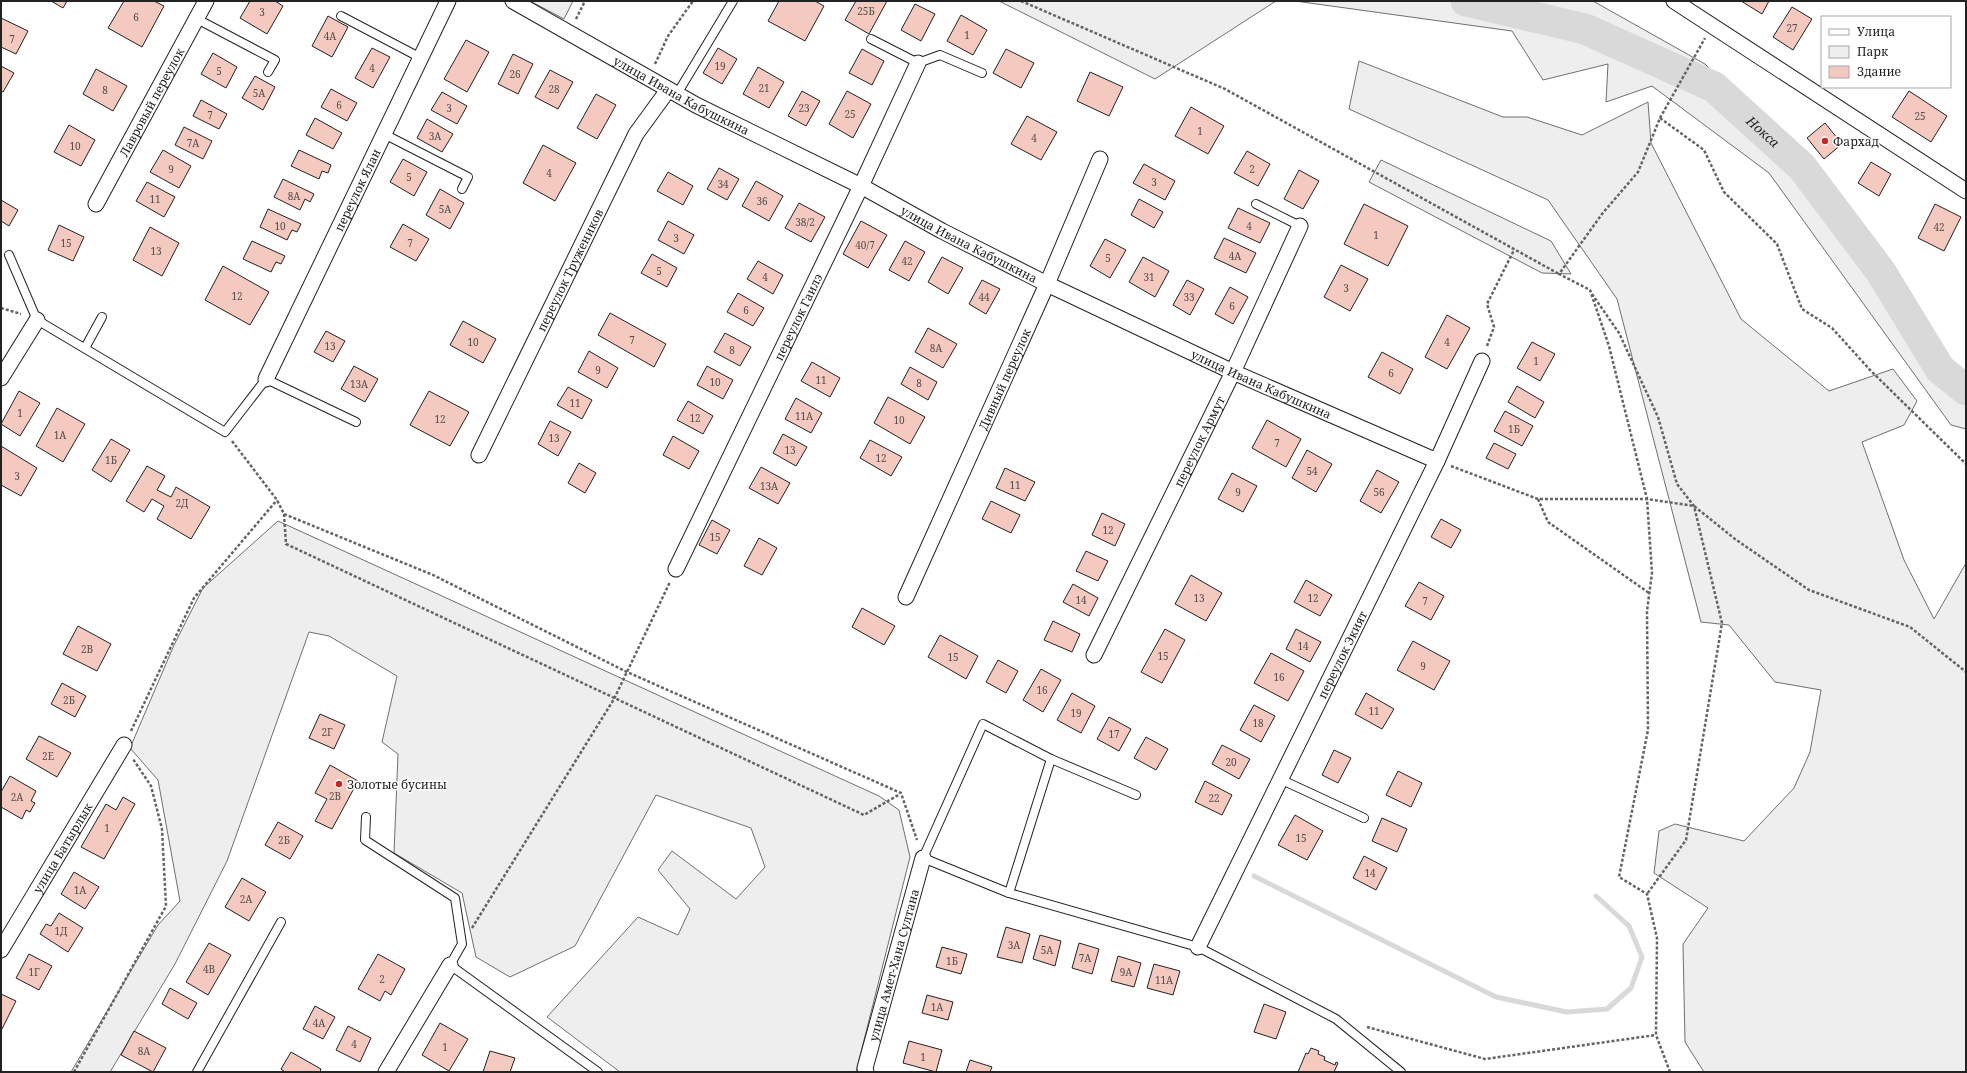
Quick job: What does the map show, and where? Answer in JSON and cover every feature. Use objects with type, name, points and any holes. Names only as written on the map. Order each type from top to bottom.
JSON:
[{"type":"street","name":"Лавровый переулок","points":[[96,204],[206,1]]},
{"type":"street","name":"переулок Ялан","points":[[266,379],[448,1]]},
{"type":"street","name":"улица Ивана Кабушкина","points":[[513,1],[648,79],[861,186],[942,231],[1047,284],[1233,372],[1437,461]]},
{"type":"street","points":[[1674,1],[1966,191]]},
{"type":"street","name":"переулок Гаилэ","points":[[676,569],[861,186],[918,63]]},
{"type":"street","name":"переулок Тружеников","points":[[479,455],[636,134],[673,92]]},
{"type":"street","name":"Дивный переулок","points":[[906,597],[1047,284],[1100,159]]},
{"type":"street","name":"переулок Армут","points":[[1094,655],[1233,372],[1300,226]]},
{"type":"street","points":[[1,378],[37,320]]},
{"type":"street","name":"переулок Экият","points":[[1198,947],[1282,780],[1437,461],[1482,361]]},
{"type":"street","name":"улица Батырлык","points":[[1,950],[124,745]]},
{"type":"street","name":"улица Амет-Хана Султана","points":[[866,1072],[865,1068],[923,858]]},
{"type":"street","points":[[386,1072],[450,965]]},
{"type":"lane","points":[[673,92],[733,1]]},
{"type":"lane","points":[[341,16],[421,58]]},
{"type":"lane","points":[[197,19],[275,60],[268,72]]},
{"type":"lane","points":[[871,39],[918,63],[940,54],[982,73]]},
{"type":"lane","points":[[384,134],[468,177],[462,189]]},
{"type":"lane","points":[[1256,204],[1300,226]]},
{"type":"lane","points":[[8,255],[37,320],[225,432],[266,379],[356,422]]},
{"type":"lane","points":[[85,348],[102,317]]},
{"type":"lane","points":[[1136,795],[1051,759],[983,724],[923,858],[1009,894],[1198,947],[1336,1019],[1401,1072]]},
{"type":"lane","points":[[1009,894],[1051,759]]},
{"type":"lane","points":[[1282,780],[1364,818]]},
{"type":"lane","points":[[366,817],[365,840],[455,898],[462,944],[450,965],[598,1072]]},
{"type":"lane","points":[[197,1072],[281,922]]},
{"type":"path","points":[[648,79],[668,36],[693,1]]},
{"type":"path","points":[[1021,1],[1225,89],[1514,250],[1590,290],[1619,333],[1658,417],[1677,484],[1694,506],[1735,539],[1809,590],[1910,627],[1966,672]]},
{"type":"path","points":[[1559,274],[1602,214],[1638,172],[1660,118],[1712,26]]},
{"type":"path","points":[[1660,118],[1704,150],[1724,192],[1777,244],[1802,309],[1832,328],[1871,371],[1966,464]]},
{"type":"path","points":[[1482,361],[1494,327],[1486,304],[1514,250]]},
{"type":"path","points":[[1590,290],[1609,346],[1647,499],[1652,573],[1646,611],[1648,730],[1619,877],[1647,894],[1657,938],[1656,1035],[1670,1072]]},
{"type":"path","points":[[225,432],[277,500],[284,514],[286,544],[864,815],[901,793]]},
{"type":"path","points":[[1437,461],[1538,499],[1647,499],[1694,506]]},
{"type":"path","points":[[1538,499],[1548,522],[1649,593]]},
{"type":"path","points":[[74,1072],[166,906],[162,829],[151,786],[124,745],[194,598],[277,500]]},
{"type":"path","points":[[1647,894],[1686,840],[1722,624],[1694,506]]},
{"type":"path","points":[[284,514],[433,576],[627,672],[901,793],[923,858]]},
{"type":"path","points":[[462,944],[614,699],[676,569]]},
{"type":"path","points":[[1366,1027],[1485,1059],[1656,1035]]},
{"type":"green space","points":[[530,1],[573,1],[564,19]]},
{"type":"green space","points":[[999,1],[1276,1],[1155,79]]},
{"type":"green space","points":[[1295,1],[1593,1],[1705,64],[1806,163],[1890,274],[1944,359],[1966,377],[1966,429],[1951,425],[1769,173],[1652,86],[1606,102],[1608,64],[1543,80],[1512,31]]},
{"type":"green space","points":[[1359,61],[1503,117],[1527,117],[1582,135],[1648,102],[1651,143],[1741,319],[1829,391],[1893,369],[1917,401],[1904,425],[1862,442],[1904,560],[1934,619],[1966,563],[1966,1072],[1704,1072],[1685,1042],[1683,944],[1708,908],[1654,873],[1659,831],[1675,824],[1744,841],[1794,788],[1810,752],[1821,690],[1775,682],[1729,625],[1701,622],[1617,299],[1548,200],[1349,109]]},
{"type":"green space","points":[[1381,160],[1551,241],[1571,274],[1542,273],[1369,182]]},
{"type":"green space","points":[[278,521],[879,796],[899,810],[910,857],[856,1072],[620,1072],[547,1017],[638,917],[678,935],[690,909],[658,870],[672,851],[736,899],[765,867],[751,828],[656,795],[575,946],[510,977],[476,957],[462,893],[394,853],[398,754],[382,742],[397,676],[329,636],[309,632],[227,861],[175,964],[110,1072],[71,1072],[158,925],[180,901],[158,780],[130,748],[174,645],[203,588]]},
{"type":"building","points":[[51,1],[67,1],[63,8]]},
{"type":"building","points":[[124,1],[154,1],[164,6],[142,47],[108,28]]},
{"type":"building","points":[[250,1],[275,1],[283,6],[267,34],[240,18]]},
{"type":"building","points":[[779,1],[815,1],[824,6],[805,41],[768,21]]},
{"type":"building","points":[[856,1],[887,1],[869,34],[845,20]]},
{"type":"building","points":[[1741,1],[1769,1],[1762,14]]},
{"type":"building","points":[[915,4],[935,14],[921,41],[901,30]]},
{"type":"building","points":[[1792,7],[1812,19],[1793,50],[1773,37]]},
{"type":"building","points":[[961,15],[987,30],[973,55],[947,41]]},
{"type":"building","points":[[328,16],[348,27],[332,57],[312,46]]},
{"type":"building","points":[[1,18],[28,31],[16,54],[1,47]]},
{"type":"building","points":[[466,40],[489,52],[467,92],[444,79]]},
{"type":"building","points":[[372,48],[390,57],[373,88],[355,78]]},
{"type":"building","points":[[718,48],[737,59],[722,84],[703,73]]},
{"type":"building","points":[[862,49],[884,61],[872,85],[849,73]]},
{"type":"building","points":[[1006,49],[1034,63],[1021,88],[993,73]]},
{"type":"building","points":[[213,53],[237,67],[226,88],[201,74]]},
{"type":"building","points":[[513,54],[533,64],[518,94],[498,84]]},
{"type":"building","points":[[1,66],[14,73],[3,92],[1,91]]},
{"type":"building","points":[[758,67],[784,82],[769,108],[743,94]]},
{"type":"building","points":[[96,69],[127,86],[113,111],[83,94]]},
{"type":"building","points":[[550,70],[573,82],[558,109],[535,97]]},
{"type":"building","points":[[1090,72],[1123,87],[1109,116],[1077,101]]},
{"type":"building","points":[[255,76],[275,87],[263,110],[242,98]]},
{"type":"building","points":[[331,89],[357,103],[347,121],[321,107]]},
{"type":"building","points":[[802,91],[820,101],[806,126],[788,116]]},
{"type":"building","points":[[847,91],[871,104],[853,138],[829,124]]},
{"type":"building","points":[[1909,91],[1947,116],[1931,142],[1892,117]]},
{"type":"building","points":[[442,92],[467,106],[457,124],[431,110]]},
{"type":"building","points":[[596,94],[616,105],[597,139],[577,128]]},
{"type":"building","points":[[201,100],[227,114],[219,129],[193,116]]},
{"type":"building","points":[[1191,107],[1224,126],[1208,154],[1175,136]]},
{"type":"building","points":[[1027,116],[1057,132],[1041,160],[1011,144]]},
{"type":"building","points":[[315,118],[342,133],[333,149],[306,135]]},
{"type":"building","points":[[427,119],[453,134],[442,152],[417,138]]},
{"type":"building","name":"Фархад","points":[[1825,123],[1842,144],[1824,159],[1807,138]]},
{"type":"building","points":[[69,125],[95,140],[81,166],[54,152]]},
{"type":"building","points":[[184,127],[212,141],[203,159],[175,145]]},
{"type":"building","points":[[543,145],[576,163],[555,201],[523,183]]},
{"type":"building","points":[[163,150],[191,166],[179,188],[150,172]]},
{"type":"building","points":[[299,150],[331,165],[328,173],[322,171],[319,179],[291,166]]},
{"type":"building","points":[[1247,151],[1270,164],[1258,186],[1234,173]]},
{"type":"building","points":[[403,159],[427,172],[414,196],[390,182]]},
{"type":"building","points":[[1871,162],[1891,174],[1879,196],[1858,183]]},
{"type":"building","points":[[1144,164],[1175,181],[1165,200],[1133,183]]},
{"type":"building","points":[[719,168],[739,179],[727,200],[707,189]]},
{"type":"building","points":[[1299,170],[1319,181],[1303,209],[1284,199]]},
{"type":"building","points":[[668,172],[693,186],[683,205],[657,191]]},
{"type":"building","points":[[283,179],[314,194],[310,202],[305,199],[300,210],[274,197]]},
{"type":"building","points":[[756,181],[783,196],[769,221],[742,206]]},
{"type":"building","points":[[147,182],[175,197],[164,217],[136,201]]},
{"type":"building","points":[[440,189],[464,203],[450,229],[426,215]]},
{"type":"building","points":[[1139,199],[1163,212],[1154,228],[1131,215]]},
{"type":"building","points":[[1,200],[18,210],[9,226],[1,221]]},
{"type":"building","points":[[799,203],[825,217],[811,242],[785,228]]},
{"type":"building","points":[[1364,204],[1408,226],[1388,266],[1344,244]]},
{"type":"building","points":[[1935,204],[1961,217],[1944,251],[1918,238]]},
{"type":"building","points":[[1238,208],[1270,223],[1260,243],[1228,228]]},
{"type":"building","points":[[268,209],[301,224],[297,232],[292,230],[287,240],[260,227]]},
{"type":"building","points":[[668,221],[694,235],[684,254],[658,240]]},
{"type":"building","points":[[861,221],[887,235],[868,268],[843,254]]},
{"type":"building","points":[[403,224],[429,239],[416,261],[390,247]]},
{"type":"building","points":[[59,225],[84,237],[73,261],[48,250]]},
{"type":"building","points":[[150,227],[179,243],[162,276],[133,260]]},
{"type":"building","points":[[1224,238],[1256,253],[1246,273],[1214,258]]},
{"type":"building","points":[[1105,239],[1126,250],[1110,278],[1090,266]]},
{"type":"building","points":[[252,241],[285,256],[281,264],[276,262],[271,272],[243,259]]},
{"type":"building","points":[[905,241],[925,252],[909,281],[889,270]]},
{"type":"building","points":[[652,254],[677,268],[667,287],[641,273]]},
{"type":"building","points":[[942,257],[963,268],[948,294],[928,282]]},
{"type":"building","points":[[1143,257],[1169,271],[1155,297],[1129,282]]},
{"type":"building","points":[[758,261],[783,275],[773,294],[747,279]]},
{"type":"building","points":[[1341,265],[1368,279],[1350,311],[1324,297]]},
{"type":"building","points":[[223,266],[269,292],[250,325],[205,300]]},
{"type":"building","points":[[982,280],[1000,289],[986,314],[969,304]]},
{"type":"building","points":[[1187,280],[1204,289],[1190,315],[1173,305]]},
{"type":"building","points":[[1230,287],[1248,297],[1233,324],[1215,314]]},
{"type":"building","points":[[738,293],[764,308],[753,326],[727,312]]},
{"type":"building","points":[[610,313],[666,344],[654,367],[598,335]]},
{"type":"building","points":[[1447,315],[1470,328],[1447,369],[1425,357]]},
{"type":"building","points":[[463,321],[496,339],[483,363],[450,345]]},
{"type":"building","points":[[928,328],[957,344],[943,368],[915,352]]},
{"type":"building","points":[[326,331],[345,341],[333,362],[314,352]]},
{"type":"building","points":[[725,333],[751,347],[740,366],[714,352]]},
{"type":"building","points":[[1532,342],[1555,354],[1540,381],[1517,368]]},
{"type":"building","points":[[589,351],[618,368],[607,388],[578,372]]},
{"type":"building","points":[[1382,352],[1413,369],[1400,394],[1368,377]]},
{"type":"building","points":[[812,362],[840,378],[830,397],[801,381]]},
{"type":"building","points":[[354,366],[378,379],[365,402],[341,389]]},
{"type":"building","points":[[707,366],[733,380],[723,399],[697,385]]},
{"type":"building","points":[[910,367],[937,382],[928,400],[901,384]]},
{"type":"building","points":[[1517,386],[1544,402],[1535,418],[1508,402]]},
{"type":"building","points":[[568,387],[592,400],[582,419],[557,405]]},
{"type":"building","points":[[19,391],[40,403],[20,436],[1,424]]},
{"type":"building","points":[[429,391],[469,412],[450,446],[410,425]]},
{"type":"building","points":[[888,397],[925,417],[910,444],[874,423]]},
{"type":"building","points":[[796,398],[822,413],[811,433],[785,419]]},
{"type":"building","points":[[688,401],[713,416],[703,434],[677,420]]},
{"type":"building","points":[[57,408],[85,424],[63,462],[36,446]]},
{"type":"building","points":[[1505,411],[1533,426],[1522,446],[1494,431]]},
{"type":"building","points":[[1267,420],[1301,439],[1286,467],[1252,448]]},
{"type":"building","points":[[550,421],[571,432],[558,456],[538,444]]},
{"type":"building","points":[[783,434],[807,447],[796,466],[773,453]]},
{"type":"building","points":[[673,436],[699,451],[689,469],[663,455]]},
{"type":"building","points":[[111,439],[130,450],[111,482],[92,470]]},
{"type":"building","points":[[870,440],[902,457],[891,476],[860,458]]},
{"type":"building","points":[[1494,443],[1516,454],[1508,469],[1486,458]]},
{"type":"building","points":[[1,446],[37,468],[21,496],[1,485]]},
{"type":"building","points":[[1307,450],[1332,464],[1316,492],[1292,478]]},
{"type":"building","points":[[579,463],[596,473],[585,493],[568,483]]},
{"type":"building","points":[[147,466],[165,476],[157,490],[171,497],[176,487],[210,507],[191,539],[157,519],[164,506],[152,499],[144,512],[126,501]]},
{"type":"building","points":[[761,467],[790,483],[778,504],[749,488]]},
{"type":"building","points":[[1005,468],[1035,482],[1025,501],[996,488]]},
{"type":"building","points":[[1377,470],[1399,482],[1381,513],[1360,501]]},
{"type":"building","points":[[1232,473],[1257,486],[1243,512],[1218,499]]},
{"type":"building","points":[[991,501],[1020,515],[1011,533],[982,519]]},
{"type":"building","points":[[1102,513],[1125,524],[1115,546],[1092,535]]},
{"type":"building","points":[[1441,519],[1461,530],[1451,548],[1431,537]]},
{"type":"building","points":[[712,520],[730,530],[717,554],[699,545]]},
{"type":"building","points":[[759,538],[777,548],[762,575],[744,566]]},
{"type":"building","points":[[1086,551],[1108,561],[1098,581],[1076,571]]},
{"type":"building","points":[[1191,575],[1222,593],[1206,621],[1175,604]]},
{"type":"building","points":[[1306,580],[1332,595],[1320,616],[1294,602]]},
{"type":"building","points":[[1419,582],[1444,596],[1431,620],[1405,606]]},
{"type":"building","points":[[1073,584],[1098,598],[1089,616],[1063,602]]},
{"type":"building","points":[[862,608],[895,626],[884,645],[852,627]]},
{"type":"building","points":[[1053,621],[1080,634],[1072,652],[1044,640]]},
{"type":"building","points":[[78,626],[111,644],[97,671],[63,654]]},
{"type":"building","points":[[1165,629],[1185,640],[1162,683],[1141,672]]},
{"type":"building","points":[[1296,629],[1321,642],[1310,662],[1286,649]]},
{"type":"building","points":[[940,635],[978,656],[966,679],[928,657]]},
{"type":"building","points":[[1413,641],[1450,661],[1434,690],[1397,670]]},
{"type":"building","points":[[1271,653],[1304,671],[1288,701],[1254,683]]},
{"type":"building","points":[[998,660],[1018,671],[1006,693],[986,682]]},
{"type":"building","points":[[1041,669],[1061,680],[1043,712],[1023,700]]},
{"type":"building","points":[[62,683],[86,696],[75,717],[51,704]]},
{"type":"building","points":[[1072,693],[1095,706],[1081,733],[1057,720]]},
{"type":"building","points":[[1366,693],[1394,709],[1382,729],[1355,714]]},
{"type":"building","points":[[1254,705],[1275,716],[1261,742],[1240,730]]},
{"type":"building","points":[[320,714],[345,725],[334,749],[309,738]]},
{"type":"building","points":[[1109,717],[1131,729],[1119,751],[1097,739]]},
{"type":"building","points":[[39,736],[71,753],[57,777],[26,759]]},
{"type":"building","points":[[1146,737],[1168,749],[1156,770],[1134,758]]},
{"type":"building","points":[[1222,745],[1250,759],[1239,779],[1212,764]]},
{"type":"building","points":[[1334,750],[1351,758],[1338,783],[1322,775]]},
{"type":"building","points":[[330,765],[358,781],[332,829],[315,821],[327,799],[315,793]]},
{"type":"building","points":[[1398,771],[1422,783],[1411,807],[1386,795]]},
{"type":"building","points":[[10,776],[36,791],[31,801],[35,803],[30,812],[26,810],[22,819],[1,807],[1,792]]},
{"type":"building","points":[[1205,781],[1232,795],[1222,815],[1195,802]]},
{"type":"building","points":[[123,797],[135,804],[104,859],[81,847],[106,804],[116,810]]},
{"type":"building","points":[[1295,815],[1323,831],[1307,860],[1278,845]]},
{"type":"building","points":[[1382,818],[1407,829],[1397,852],[1372,841]]},
{"type":"building","points":[[278,822],[303,836],[290,859],[265,845]]},
{"type":"building","points":[[1364,856],[1387,868],[1376,890],[1353,878]]},
{"type":"building","points":[[74,872],[99,887],[85,909],[61,894]]},
{"type":"building","points":[[242,878],[266,892],[249,921],[225,907]]},
{"type":"building","points":[[59,913],[83,928],[68,952],[40,934],[46,924],[51,926]]},
{"type":"building","points":[[1006,927],[1030,934],[1022,963],[997,957]]},
{"type":"building","points":[[1040,935],[1061,941],[1055,966],[1033,959]]},
{"type":"building","points":[[209,943],[231,955],[208,995],[186,982]]},
{"type":"building","points":[[1079,943],[1099,949],[1092,974],[1072,968]]},
{"type":"building","points":[[942,947],[967,954],[961,974],[936,967]]},
{"type":"building","points":[[29,954],[52,966],[39,990],[16,978]]},
{"type":"building","points":[[378,954],[405,969],[391,995],[385,991],[380,1001],[358,989]]},
{"type":"building","points":[[1118,956],[1141,963],[1134,987],[1111,981]]},
{"type":"building","points":[[1154,964],[1180,971],[1173,995],[1147,988]]},
{"type":"building","points":[[170,988],[197,1003],[188,1019],[162,1004]]},
{"type":"building","points":[[1,994],[16,1001],[2,1029],[1,1028]]},
{"type":"building","points":[[927,995],[953,1002],[948,1020],[922,1013]]},
{"type":"building","points":[[1264,1004],[1286,1012],[1276,1039],[1254,1032]]},
{"type":"building","points":[[315,1006],[335,1017],[323,1039],[303,1029]]},
{"type":"building","points":[[440,1023],[468,1039],[449,1071],[422,1055]]},
{"type":"building","points":[[348,1026],[371,1038],[360,1062],[336,1050]]},
{"type":"building","points":[[134,1031],[166,1048],[153,1072],[121,1055]]},
{"type":"building","points":[[909,1041],[942,1050],[936,1072],[903,1063]]},
{"type":"building","points":[[1311,1048],[1319,1051],[1318,1054],[1325,1057],[1324,1060],[1335,1065],[1336,1062],[1338,1063],[1334,1072],[1298,1072],[1306,1053],[1308,1054]]},
{"type":"building","points":[[490,1051],[515,1058],[510,1072],[483,1072]]},
{"type":"building","points":[[291,1052],[321,1069],[320,1072],[285,1072],[281,1069]]},
{"type":"building","points":[[970,1060],[992,1067],[990,1072],[966,1072]]},
{"type":"waterway","name":"Нокса","points":[[1466,1],[1585,29],[1714,87],[1802,167],[1881,272],[1940,369],[1966,390]]},
{"type":"waterway","points":[[1254,876],[1496,997],[1567,1012],[1607,1009],[1631,988],[1642,957],[1629,926],[1596,896]]},
{"type":"place","name":"Фархад","points":[[1825,141]]},
{"type":"place","name":"Золотые бусины","points":[[339,784]]}]
